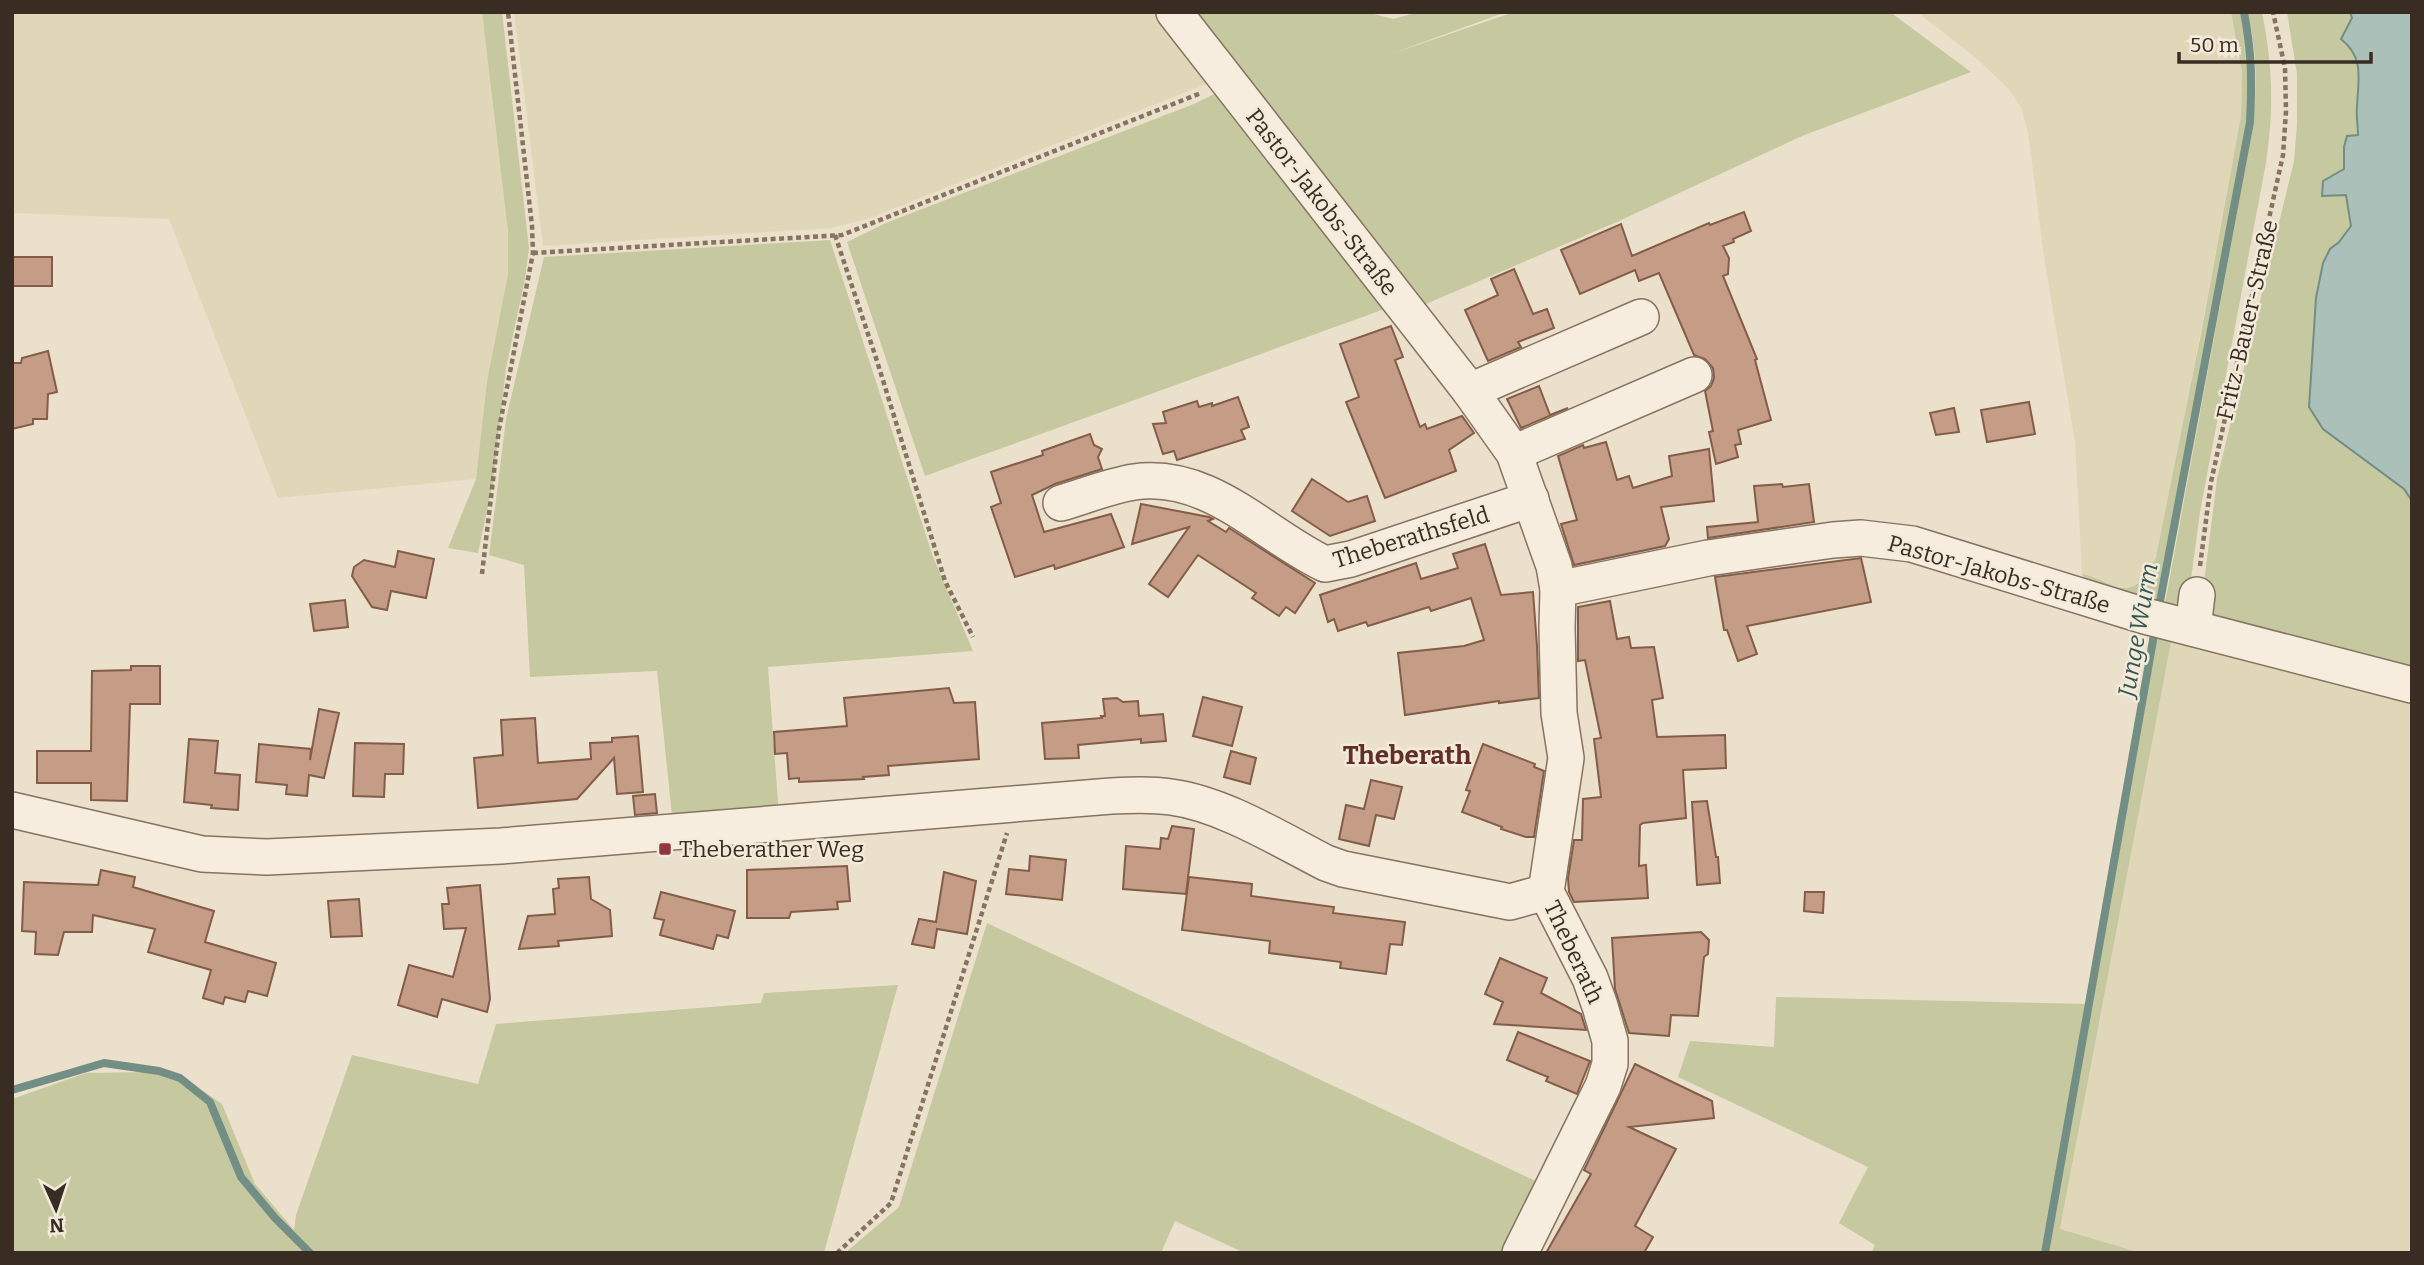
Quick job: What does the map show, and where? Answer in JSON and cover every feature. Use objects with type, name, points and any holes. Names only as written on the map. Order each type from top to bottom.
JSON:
[{"type":"street","name":"Pastor-Jakobs-Straße","points":[[1174,12],[1470,391],[1514,453],[1554,566],[1558,589],[1708,558],[1861,538],[1912,544],[2177,616],[2412,685]]},
{"type":"street","points":[[1470,391],[1641,317]]},
{"type":"street","points":[[1514,453],[1694,375]]},
{"type":"street","name":"Theberathsfeld","points":[[1061,503],[1135,482],[1171,483],[1224,501],[1325,564],[1350,559],[1531,499]]},
{"type":"street","name":"Theberath","points":[[1520,1253],[1603,1086],[1609,1064],[1610,1041],[1590,978],[1546,892],[1566,758],[1559,713],[1558,589]]},
{"type":"street","points":[[12,810],[202,855],[267,857],[501,846],[1111,796],[1172,797],[1210,806],[1229,814],[1343,869],[1510,902],[1546,892]]},
{"type":"path","points":[[482,574],[499,429],[533,253],[508,12]]},
{"type":"path","name":"Fritz-Bauer-Straße","points":[[2177,616],[2211,482],[2283,155],[2285,68],[2273,12]]},
{"type":"path","points":[[533,253],[835,236],[1066,148],[1227,81]]},
{"type":"path","points":[[835,236],[945,581],[973,637]]},
{"type":"path","points":[[837,1253],[891,1203],[1007,837],[1004,806]]},
{"type":"shaded area","points":[[12,12],[482,12],[508,232],[508,274],[487,381],[476,479],[278,498],[169,219],[12,213]]},
{"type":"shaded area","points":[[514,12],[1164,12],[1216,80],[870,218],[832,228],[543,246]]},
{"type":"shaded area","points":[[1917,12],[2231,12],[2242,73],[2241,116],[2166,518],[2156,557],[2146,578],[2132,587],[2112,586],[2082,574],[2075,442],[2044,257],[2028,132],[2021,108],[2009,89],[1976,58]]},
{"type":"shaded area","points":[[2173,632],[2412,692],[2412,1253],[2141,1253],[2060,1230]]},
{"type":"green space","points":[[482,12],[502,12],[529,248],[506,368],[493,482],[478,553],[448,548],[476,479],[487,381],[508,274],[508,232]]},
{"type":"green space","points":[[1183,12],[1366,12],[1393,19],[1419,12],[1506,12],[1388,55],[1514,12],[1890,12],[1971,72],[1802,136],[1619,221],[1412,310]]},
{"type":"green space","points":[[2231,12],[2241,12],[2246,41],[2247,124],[2155,606],[2091,589],[2082,574],[2126,588],[2144,578],[2156,557],[2241,116],[2242,73]]},
{"type":"green space","points":[[2248,12],[2262,12],[2268,52],[2271,105],[2266,163],[2200,512],[2187,609],[2164,609],[2253,126],[2255,69]]},
{"type":"green space","points":[[2287,12],[2412,12],[2412,672],[2213,616],[2202,598],[2217,479],[2294,161],[2297,74]]},
{"type":"green space","points":[[1224,89],[1390,307],[925,476],[847,242],[886,223],[1194,104]]},
{"type":"green space","points":[[830,240],[933,557],[973,651],[768,667],[779,815],[673,825],[657,671],[530,677],[524,565],[489,555],[506,419],[544,257]]},
{"type":"green space","points":[[2173,632],[2060,1229],[2141,1253],[1871,1253],[1875,1245],[1839,1223],[1868,1167],[1678,1077],[1690,1041],[1774,1047],[1776,997],[2087,1004],[2153,636]]},
{"type":"green space","points":[[987,923],[1544,1185],[1510,1253],[1245,1253],[1175,1221],[1161,1253],[845,1253],[899,1207]]},
{"type":"green space","points":[[898,985],[824,1253],[12,1253],[12,1099],[86,1073],[153,1072],[186,1079],[222,1104],[255,1184],[294,1230],[296,1215],[352,1055],[478,1084],[496,1024],[761,1003],[764,993]]},
{"type":"water","points":[[2350,12],[2412,12],[2412,501],[2404,489],[2323,429],[2309,407],[2316,298],[2323,263],[2330,249],[2351,226],[2346,195],[2322,196],[2323,181],[2344,169],[2347,136],[2358,135],[2357,62],[2349,46],[2341,39],[2352,18]]},
{"type":"building","points":[[1744,212],[1751,231],[1723,246],[1729,258],[1728,274],[1723,276],[1757,359],[1755,360],[1771,420],[1738,430],[1741,444],[1735,445],[1738,457],[1716,464],[1709,432],[1713,431],[1705,391],[1714,378],[1713,368],[1705,359],[1694,355],[1659,273],[1639,281],[1635,270],[1580,294],[1561,250],[1621,224],[1632,256],[1709,223],[1710,225]]},
{"type":"building","points":[[12,257],[52,257],[52,286],[12,286]]},
{"type":"building","points":[[1514,269],[1533,314],[1547,309],[1554,328],[1518,342],[1521,347],[1488,361],[1465,310],[1498,295],[1491,279]]},
{"type":"building","points":[[1391,326],[1403,357],[1395,360],[1420,427],[1425,424],[1427,429],[1462,416],[1474,433],[1449,450],[1456,471],[1385,498],[1346,402],[1359,397],[1340,344]]},
{"type":"building","points":[[48,351],[57,392],[48,394],[47,419],[33,419],[33,424],[12,429],[12,363],[21,363],[22,358]]},
{"type":"building","points":[[1539,386],[1550,415],[1568,408],[1521,428],[1507,399]]},
{"type":"building","points":[[1238,397],[1249,427],[1241,430],[1245,439],[1177,460],[1174,451],[1163,454],[1153,424],[1166,423],[1163,412],[1197,401],[1199,407],[1212,403],[1212,406]]},
{"type":"building","points":[[2029,402],[2035,434],[1987,442],[1981,410]]},
{"type":"building","points":[[1954,408],[1959,432],[1936,435],[1930,413]]},
{"type":"building","points":[[1090,434],[1094,445],[1102,449],[1098,457],[1102,469],[1055,484],[1032,495],[1044,532],[1111,514],[1124,547],[1055,569],[1054,565],[1015,577],[991,507],[1001,503],[991,472],[1043,455],[1042,451]]},
{"type":"building","points":[[1606,442],[1617,480],[1629,476],[1633,488],[1672,476],[1669,456],[1709,449],[1714,501],[1661,507],[1669,539],[1665,546],[1574,565],[1561,524],[1577,520],[1558,456],[1583,445],[1584,448]]},
{"type":"building","points":[[1312,479],[1348,502],[1367,496],[1375,521],[1330,536],[1292,511]]},
{"type":"building","points":[[1782,484],[1783,487],[1809,484],[1814,522],[1708,538],[1707,527],[1758,522],[1754,486]]},
{"type":"building","points":[[1141,504],[1209,517],[1213,519],[1208,521],[1226,532],[1229,528],[1315,583],[1295,613],[1286,607],[1279,616],[1252,598],[1256,593],[1198,555],[1168,597],[1149,584],[1189,527],[1132,544]]},
{"type":"building","points":[[1485,544],[1501,595],[1533,592],[1539,698],[1405,715],[1398,653],[1464,646],[1484,640],[1471,598],[1431,611],[1429,607],[1368,626],[1366,622],[1338,631],[1334,619],[1328,622],[1320,595],[1416,563],[1421,579],[1458,568],[1453,554]]},
{"type":"building","points":[[398,551],[434,559],[426,598],[391,591],[387,610],[372,607],[352,576],[354,567],[364,560],[395,567]]},
{"type":"building","points":[[1861,558],[1871,602],[1747,626],[1757,654],[1738,661],[1727,630],[1724,630],[1715,577]]},
{"type":"building","points":[[345,600],[348,627],[314,631],[310,604]]},
{"type":"building","points":[[1610,601],[1617,639],[1629,637],[1631,648],[1654,647],[1663,698],[1652,700],[1657,737],[1725,735],[1726,768],[1683,770],[1686,818],[1640,825],[1639,866],[1646,865],[1648,898],[1574,902],[1569,892],[1568,878],[1574,840],[1582,840],[1583,799],[1601,797],[1594,739],[1601,738],[1585,660],[1578,661],[1578,607]]},
{"type":"building","points":[[131,666],[160,666],[160,704],[130,704],[127,801],[91,800],[91,783],[37,783],[37,751],[91,751],[92,671],[131,670]]},
{"type":"building","points":[[949,688],[954,703],[975,702],[979,759],[888,766],[889,775],[863,777],[864,779],[799,782],[799,778],[789,779],[787,753],[775,754],[774,732],[847,726],[844,698]]},
{"type":"building","points":[[1203,697],[1242,707],[1232,746],[1193,736]]},
{"type":"building","points":[[1117,698],[1123,702],[1138,701],[1139,716],[1163,714],[1166,741],[1141,743],[1141,739],[1078,745],[1079,758],[1045,759],[1042,723],[1102,718],[1101,716],[1105,716],[1103,699]]},
{"type":"building","points":[[319,709],[339,713],[324,778],[309,775],[307,796],[286,794],[287,785],[256,782],[259,744],[311,749],[310,760]]},
{"type":"building","points":[[535,718],[538,763],[591,759],[590,743],[612,742],[612,738],[638,736],[643,792],[617,794],[614,758],[577,799],[478,808],[474,758],[503,755],[501,720]]},
{"type":"building","points":[[189,739],[218,741],[215,773],[240,775],[238,810],[184,802]]},
{"type":"building","points":[[355,743],[404,744],[403,774],[385,774],[384,797],[353,796]]},
{"type":"building","points":[[1483,744],[1535,764],[1534,767],[1544,771],[1534,837],[1501,829],[1502,827],[1462,812],[1470,791],[1466,790]]},
{"type":"building","points":[[1231,751],[1256,758],[1250,784],[1224,777]]},
{"type":"building","points":[[1371,780],[1402,787],[1394,819],[1376,815],[1369,846],[1339,839],[1346,805],[1364,809]]},
{"type":"building","points":[[655,794],[657,813],[635,815],[633,796]]},
{"type":"building","points":[[1707,801],[1720,883],[1697,885],[1692,802]]},
{"type":"building","points":[[1172,826],[1194,829],[1186,894],[1123,889],[1126,846],[1160,849],[1161,838],[1168,839]]},
{"type":"building","points":[[1030,856],[1066,860],[1062,900],[1006,894],[1009,869],[1029,871]]},
{"type":"building","points":[[847,866],[850,901],[837,902],[838,909],[791,912],[789,918],[747,918],[747,870]]},
{"type":"building","points":[[101,870],[135,877],[133,887],[214,911],[205,942],[276,963],[267,996],[248,991],[245,1002],[225,997],[223,1004],[203,998],[211,970],[148,952],[155,929],[93,915],[92,932],[64,932],[58,955],[35,954],[36,932],[22,931],[24,882],[98,885]]},
{"type":"building","points":[[944,872],[976,881],[967,934],[937,929],[934,948],[912,944],[919,919],[936,922]]},
{"type":"building","points":[[589,877],[591,899],[610,910],[612,936],[558,941],[559,946],[519,949],[528,916],[555,914],[553,889],[559,888],[558,879]]},
{"type":"building","points":[[1189,877],[1252,884],[1251,896],[1334,907],[1333,913],[1405,922],[1402,945],[1390,944],[1386,974],[1340,968],[1341,962],[1269,953],[1270,941],[1182,930]]},
{"type":"building","points":[[480,885],[490,999],[487,1012],[442,999],[437,1017],[398,1005],[409,965],[453,977],[466,928],[444,929],[442,904],[449,904],[447,888]]},
{"type":"building","points":[[661,892],[735,911],[728,938],[717,935],[713,949],[660,935],[664,920],[654,918]]},
{"type":"building","points":[[1805,892],[1824,892],[1823,913],[1804,911]]},
{"type":"building","points":[[359,899],[362,936],[331,937],[328,901]]},
{"type":"building","points":[[1701,932],[1709,940],[1708,954],[1704,957],[1698,1016],[1671,1015],[1669,1036],[1629,1033],[1615,989],[1612,938]]},
{"type":"building","points":[[1500,958],[1547,978],[1541,993],[1581,1014],[1586,1030],[1494,1024],[1503,1002],[1485,994]]},
{"type":"building","points":[[1518,1032],[1590,1061],[1577,1094],[1546,1081],[1548,1077],[1507,1060]]},
{"type":"building","points":[[1635,1064],[1712,1101],[1714,1118],[1629,1127],[1676,1149],[1635,1226],[1653,1237],[1644,1253],[1546,1253],[1591,1174],[1584,1170]]},
{"type":"waterway","name":"Junge Wurm","points":[[2158,612],[2250,122],[2251,67],[2244,12]]},
{"type":"waterway","name":"Junge Wurm","points":[[2045,1253],[2155,629]]},
{"type":"waterway","points":[[12,1090],[104,1063],[159,1071],[180,1078],[210,1102],[241,1177],[275,1218],[310,1253]]},
{"type":"place","name":"Theberather Weg","points":[[665,849]]},
{"type":"district","name":"Theberath","points":[[1407,755]]}]
